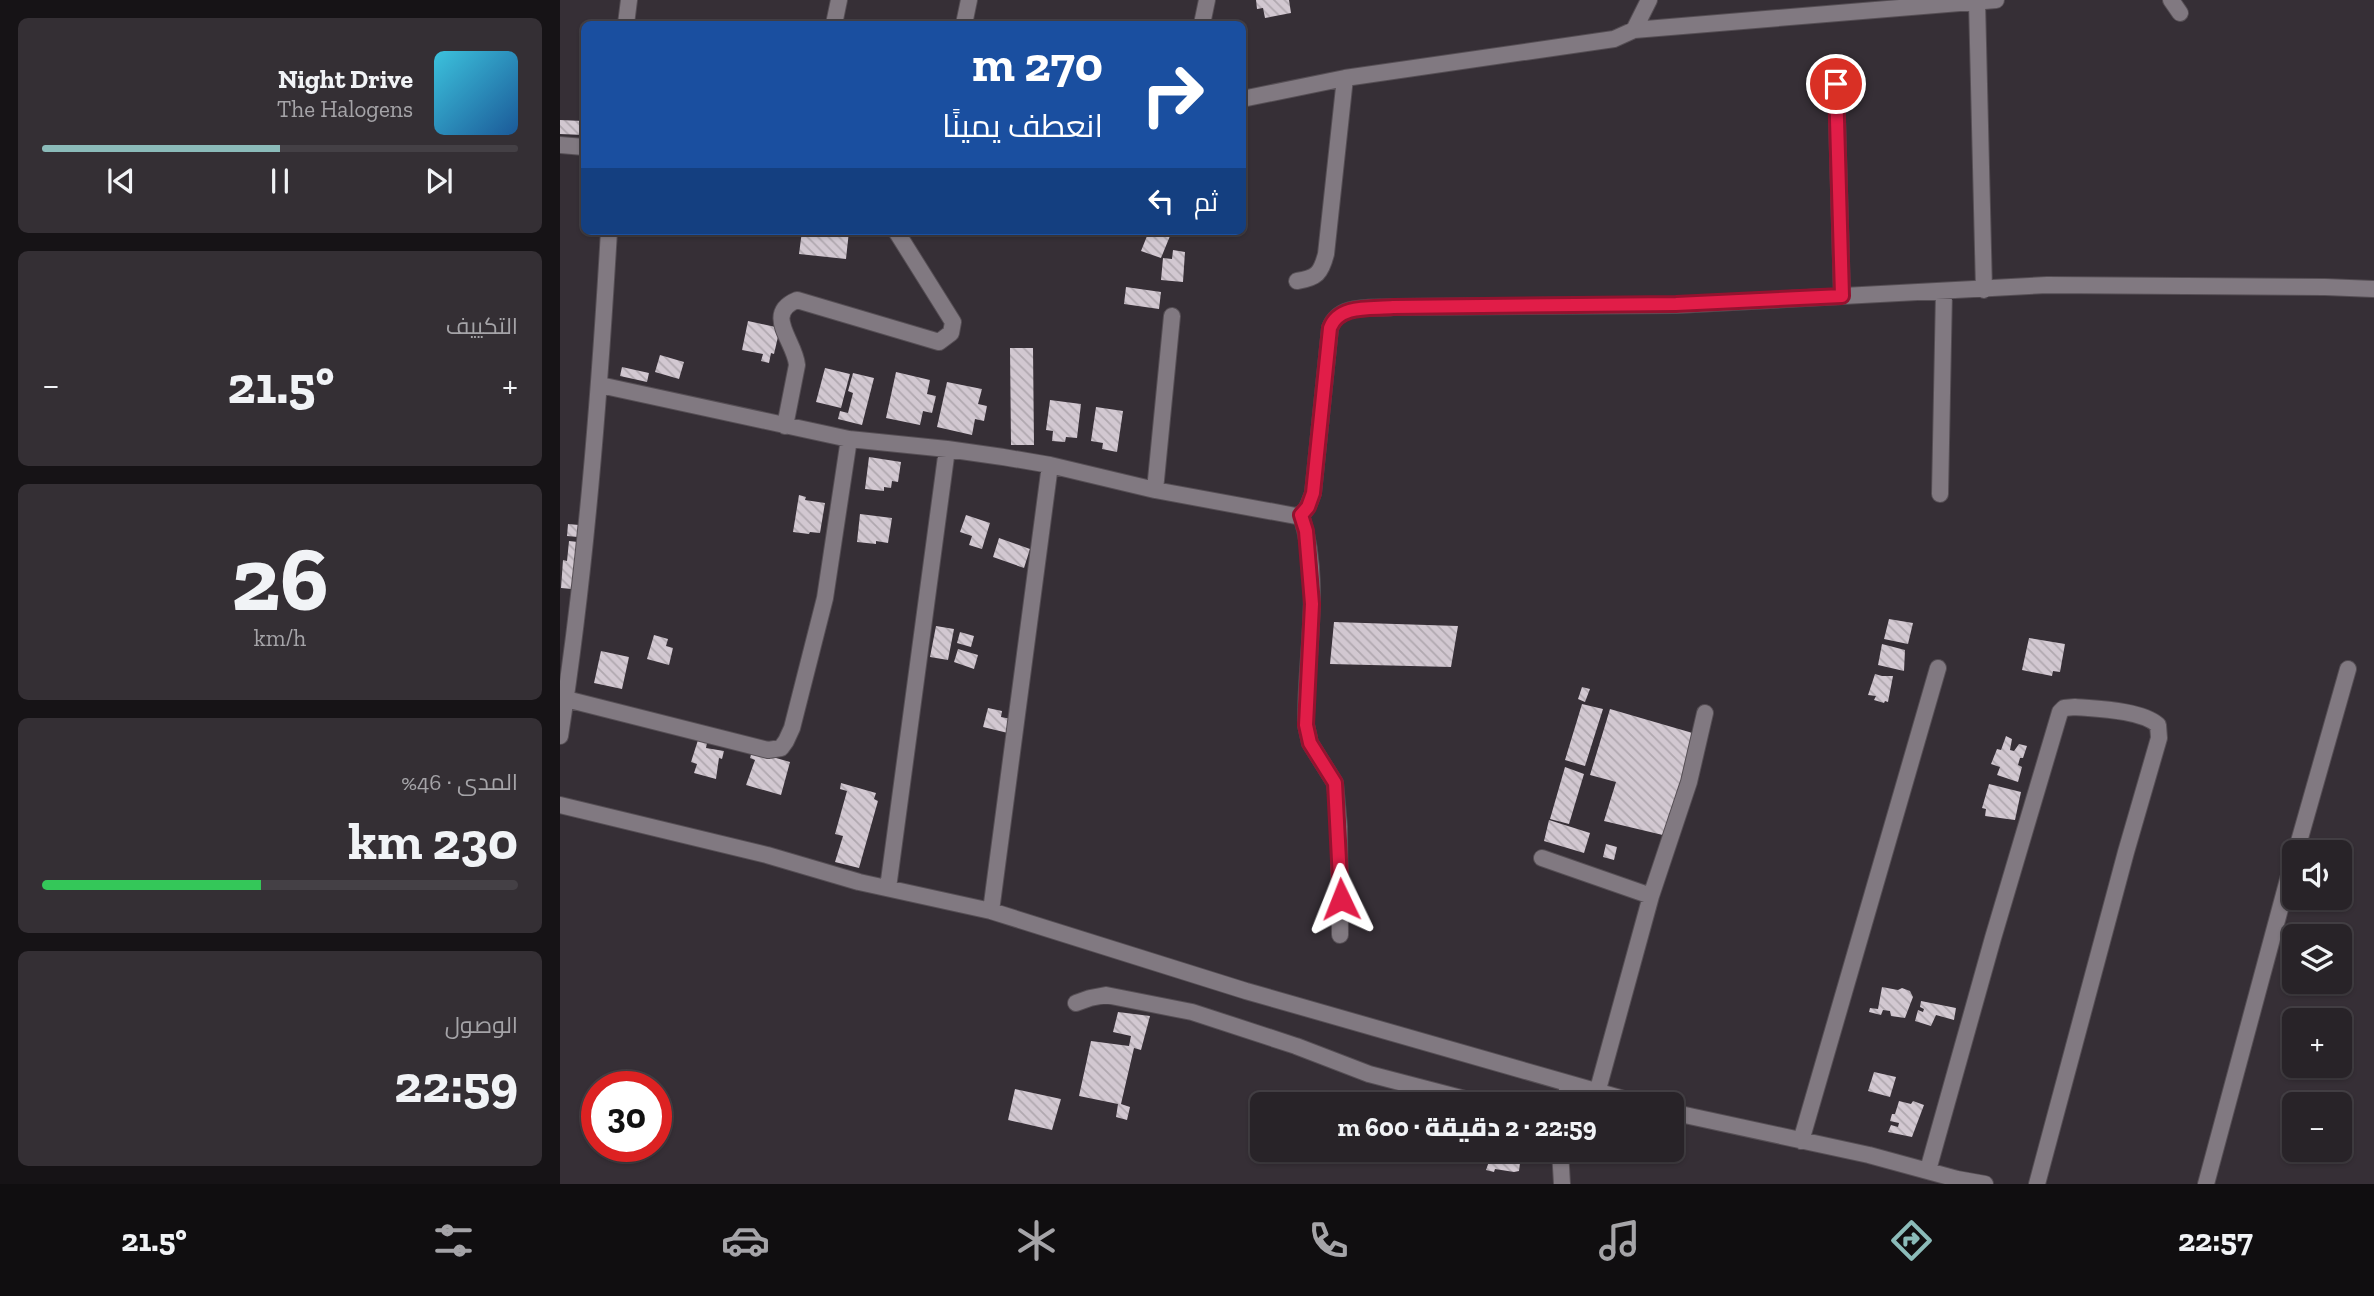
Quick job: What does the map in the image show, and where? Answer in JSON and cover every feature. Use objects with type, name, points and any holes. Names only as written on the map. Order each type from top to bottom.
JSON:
[{"type":"street","points":[[626,21],[629,0]]},
{"type":"street","points":[[835,21],[839,0]]},
{"type":"street","points":[[965,21],[969,0]]},
{"type":"street","points":[[1203,21],[1207,0]]},
{"type":"street","points":[[1634,30],[1649,0]]},
{"type":"street","points":[[1246,98],[1345,78],[1467,58],[1598,42],[1623,36],[1634,30],[1996,0]]},
{"type":"street","points":[[1977,2],[1984,290]]},
{"type":"street","points":[[1297,281],[1312,279],[1319,274],[1326,254],[1345,78]]},
{"type":"street","points":[[1836,84],[1842,296]]},
{"type":"street","points":[[560,145],[581,146]]},
{"type":"street","points":[[560,736],[580,593],[600,385],[609,235]]},
{"type":"street","points":[[785,426],[797,365],[782,323],[781,315],[787,304],[797,300],[939,342],[951,333],[953,322],[899,235]]},
{"type":"street","points":[[600,385],[849,439],[947,449],[1050,466],[1291,517],[1301,515],[1308,507],[1313,493],[1330,328],[1333,320],[1346,310],[1393,307],[1676,304],[2087,285],[2314,286],[2374,289]]},
{"type":"street","points":[[1940,494],[1944,292]]},
{"type":"street","points":[[1155,490],[1172,316]]},
{"type":"street","points":[[563,709],[768,750],[781,748],[792,727],[825,598],[849,439]]},
{"type":"street","points":[[888,888],[947,449]]},
{"type":"street","points":[[991,911],[1050,466]]},
{"type":"street","points":[[1301,515],[1306,531],[1312,604],[1306,725],[1310,743],[1335,783],[1339,827],[1340,935]]},
{"type":"street","points":[[1801,1141],[1938,668]]},
{"type":"street","points":[[2299,840],[2348,669]]},
{"type":"street","points":[[1928,1170],[1996,925],[2060,712],[2064,708],[2074,707],[2138,715],[2158,725],[2159,738],[2037,1184]]},
{"type":"street","points":[[1597,1092],[1651,896],[1689,782],[1705,713]]},
{"type":"street","points":[[560,804],[767,855],[859,882],[991,911],[1246,991],[1594,1092]]},
{"type":"street","points":[[1542,858],[1651,896]]},
{"type":"street","points":[[2206,1184],[2282,903]]},
{"type":"street","points":[[1076,1003],[1106,995],[1192,1012],[1296,1046],[1362,1072],[1438,1092]]},
{"type":"street","points":[[1566,1092],[1568,1084]]},
{"type":"street","points":[[1684,1115],[1869,1154],[1985,1184]]},
{"type":"street","points":[[1561,1162],[1562,1184]]},
{"type":"building","points":[[1256,0],[1289,0],[1291,13],[1265,18],[1263,8],[1257,9]]},
{"type":"building","points":[[560,120],[581,121],[581,135],[560,134]]},
{"type":"building","points":[[801,235],[849,235],[846,259],[799,254]]},
{"type":"building","points":[[1147,235],[1170,236],[1161,258],[1141,251]]},
{"type":"building","points":[[1173,250],[1185,252],[1183,282],[1161,280],[1163,258],[1172,259]]},
{"type":"building","points":[[1126,287],[1161,292],[1159,309],[1124,304]]},
{"type":"building","points":[[748,321],[780,328],[769,363],[761,361],[763,354],[742,350]]},
{"type":"building","points":[[1010,348],[1033,348],[1034,445],[1011,445]]},
{"type":"building","points":[[660,355],[684,362],[679,379],[655,372]]},
{"type":"building","points":[[622,367],[649,373],[647,382],[620,376]]},
{"type":"building","points":[[825,368],[850,374],[841,408],[816,402]]},
{"type":"building","points":[[896,372],[930,380],[927,394],[936,396],[932,413],[923,411],[920,425],[886,418]]},
{"type":"building","points":[[853,373],[874,378],[862,425],[838,419],[840,411],[848,413],[853,393],[848,391]]},
{"type":"building","points":[[947,382],[982,389],[978,404],[987,406],[984,421],[975,419],[972,435],[937,427]]},
{"type":"building","points":[[1050,400],[1081,404],[1077,438],[1066,437],[1065,442],[1052,441],[1053,431],[1046,430]]},
{"type":"building","points":[[1096,407],[1123,411],[1117,452],[1102,449],[1103,443],[1091,441]]},
{"type":"building","points":[[869,457],[901,462],[898,482],[892,481],[891,488],[884,487],[884,491],[865,489]]},
{"type":"building","points":[[799,495],[806,497],[805,500],[825,503],[820,533],[793,532]]},
{"type":"building","points":[[860,514],[892,518],[888,543],[857,542]]},
{"type":"building","points":[[966,515],[990,523],[982,549],[969,545],[972,536],[960,532]]},
{"type":"building","points":[[568,524],[579,525],[578,537],[567,536]]},
{"type":"building","points":[[999,538],[1030,549],[1024,568],[993,557]]},
{"type":"building","points":[[569,541],[578,542],[572,589],[561,588],[563,560],[567,561]]},
{"type":"building","points":[[1889,619],[1913,623],[1908,644],[1884,639]]},
{"type":"building","points":[[1334,622],[1458,626],[1451,667],[1330,664]]},
{"type":"building","points":[[936,626],[954,629],[948,660],[930,657]]},
{"type":"building","points":[[960,632],[974,636],[971,647],[957,643]]},
{"type":"building","points":[[654,635],[668,639],[666,646],[673,648],[669,665],[647,659]]},
{"type":"building","points":[[2029,638],[2065,644],[2060,672],[2053,671],[2052,676],[2022,670]]},
{"type":"building","points":[[1882,644],[1905,650],[1904,671],[1878,665]]},
{"type":"building","points":[[958,649],[978,655],[974,669],[954,662]]},
{"type":"building","points":[[601,651],[629,657],[622,689],[594,683]]},
{"type":"building","points":[[1875,674],[1893,676],[1888,702],[1874,700],[1876,696],[1868,695]]},
{"type":"building","points":[[1582,687],[1590,689],[1585,702],[1578,699]]},
{"type":"building","points":[[1582,704],[1603,709],[1585,766],[1565,760]]},
{"type":"building","points":[[988,708],[1002,711],[1001,717],[1011,719],[1008,733],[983,727]]},
{"type":"building","points":[[1610,709],[1696,734],[1667,836],[1604,821],[1616,782],[1590,775]]},
{"type":"building","points":[[2006,736],[2012,739],[2010,750],[2014,751],[2019,744],[2027,746],[2018,765],[2022,767],[2018,782],[1997,775],[2000,767],[1991,764],[1997,749],[2001,750]]},
{"type":"building","points":[[698,740],[707,743],[706,748],[724,751],[722,759],[719,758],[716,779],[694,773],[697,764],[691,762]]},
{"type":"building","points":[[752,751],[790,762],[781,795],[746,785],[755,760],[750,758]]},
{"type":"building","points":[[1565,767],[1584,774],[1569,824],[1550,819]]},
{"type":"building","points":[[841,783],[876,793],[874,799],[878,801],[859,868],[835,862],[843,836],[835,834],[847,791],[840,789]]},
{"type":"building","points":[[1989,784],[2021,792],[2015,820],[1985,816],[1986,809],[1982,808]]},
{"type":"building","points":[[1549,820],[1590,833],[1584,853],[1544,841]]},
{"type":"building","points":[[1606,844],[1617,847],[1614,860],[1603,857]]},
{"type":"building","points":[[1882,987],[1910,991],[1913,997],[1905,1018],[1891,1016],[1890,1011],[1883,1010],[1881,1015],[1869,1012],[1870,1008],[1878,1009]]},
{"type":"building","points":[[1921,1001],[1956,1008],[1954,1020],[1936,1015],[1931,1026],[1915,1021],[1918,1010],[1923,1012],[1924,1009],[1920,1007]]},
{"type":"building","points":[[1118,1012],[1150,1016],[1141,1050],[1134,1048],[1121,1104],[1130,1107],[1127,1120],[1116,1117],[1118,1104],[1079,1096],[1091,1041],[1129,1046],[1131,1036],[1113,1032]]},
{"type":"building","points":[[1874,1072],[1896,1077],[1890,1097],[1868,1091]]},
{"type":"building","points":[[1015,1089],[1061,1099],[1052,1130],[1008,1120]]},
{"type":"building","points":[[1899,1101],[1911,1104],[1913,1101],[1924,1105],[1912,1137],[1888,1132],[1891,1125],[1898,1127],[1899,1123],[1890,1121]]},
{"type":"building","points":[[1489,1162],[1520,1163],[1519,1171],[1486,1170]]},
{"type":"route","points":[[1341,899],[1335,783],[1310,743],[1306,725],[1312,604],[1308,545],[1301,515],[1308,507],[1313,493],[1333,320],[1346,310],[1393,307],[1676,304],[1842,296],[1836,84]]}]
